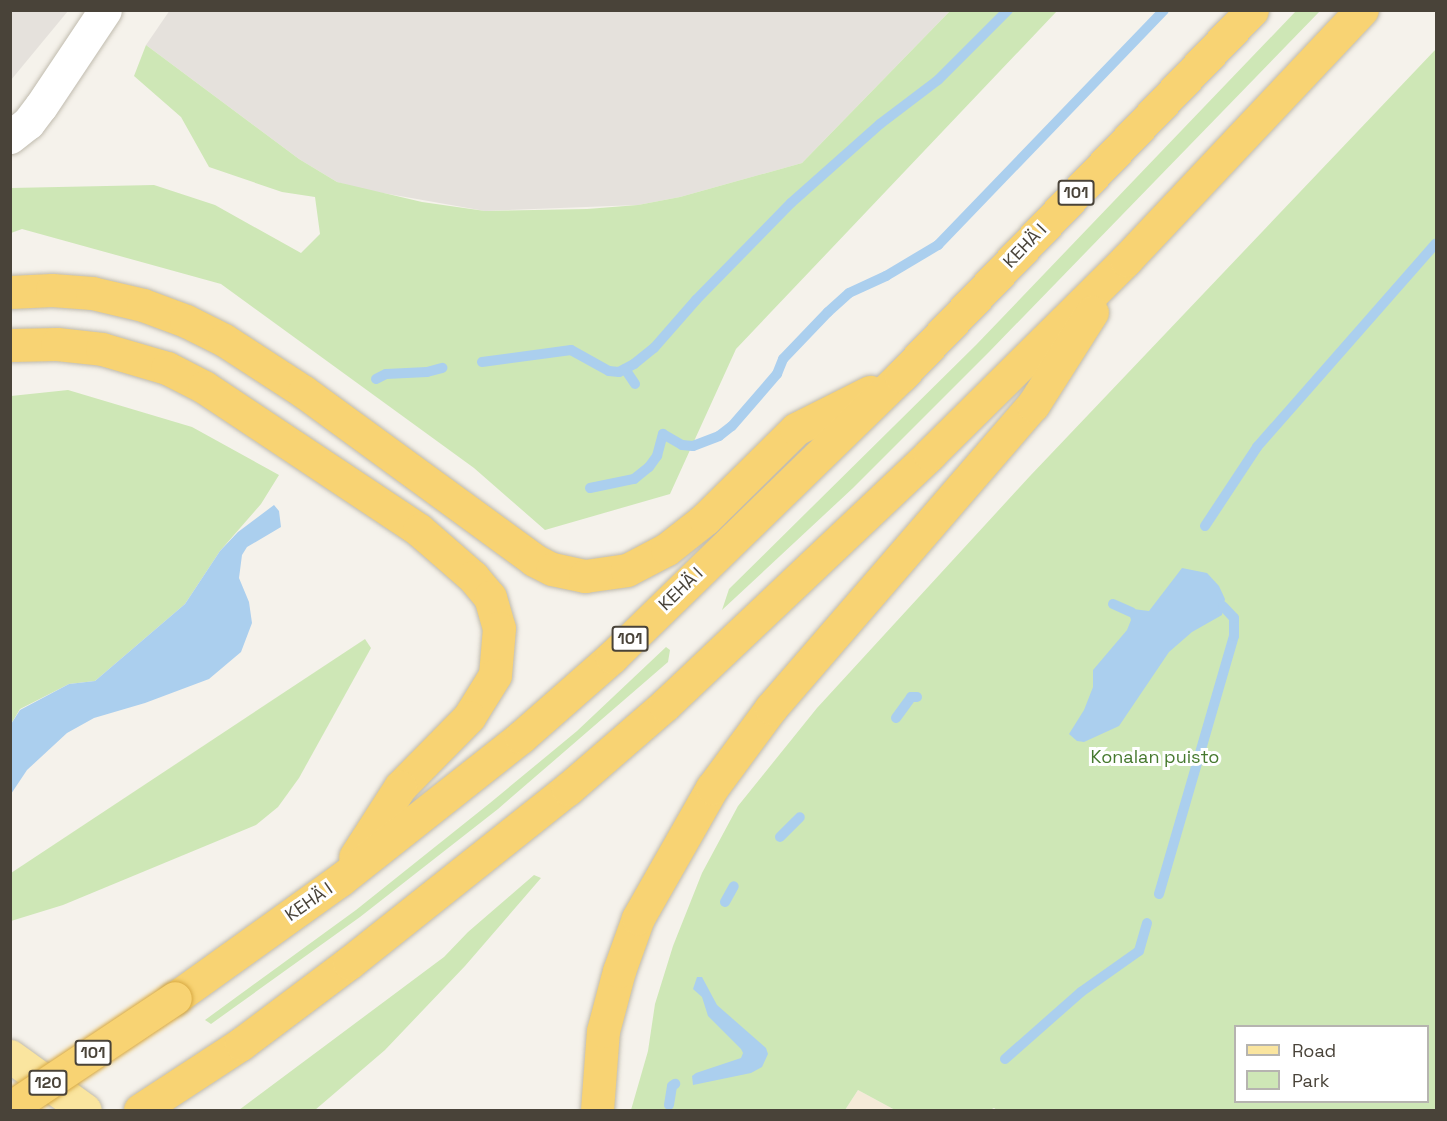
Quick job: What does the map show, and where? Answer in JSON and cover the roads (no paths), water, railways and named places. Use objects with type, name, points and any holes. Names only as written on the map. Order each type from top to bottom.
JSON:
[{"type":"highway","name":"KEHÄ I","points":[[10,1108],[175,998],[340,880],[521,737],[612,657],[901,376],[1252,10]]},
{"type":"highway","points":[[140,1110],[241,1044],[349,963],[541,810],[665,705],[930,454],[1126,260],[1362,10]]},
{"type":"highway","points":[[597,1100],[603,1031],[619,970],[638,918],[712,788],[771,708],[1033,405],[1126,260]]},
{"type":"highway","points":[[10,292],[52,290],[92,293],[143,305],[186,321],[224,340],[304,392],[534,560],[552,569],[585,576],[627,570],[667,549],[705,519],[796,429],[901,376]]},
{"type":"highway","points":[[10,345],[57,344],[102,349],[167,368],[204,387],[419,530],[473,577],[490,597],[499,628],[495,675],[469,717],[400,787],[340,880]]},
{"type":"main road","name":"120","points":[[10,1056],[85,1110]]},
{"type":"street","points":[[10,137],[28,123],[105,10]]},
{"type":"water","points":[[274,505],[279,511],[281,527],[247,547],[242,555],[239,578],[249,602],[252,623],[241,652],[209,679],[145,703],[94,718],[67,733],[27,770],[11,794],[11,724],[20,710],[69,684],[95,681],[185,604],[220,551],[238,532]]},
{"type":"water","points":[[1182,568],[1207,573],[1219,586],[1225,599],[1222,615],[1192,632],[1169,652],[1119,726],[1084,742],[1077,741],[1069,734],[1084,710],[1093,687],[1093,670],[1127,630],[1131,620],[1129,613],[1133,609],[1149,611]]},
{"type":"water","points":[[697,977],[702,977],[717,1005],[766,1048],[768,1054],[762,1067],[751,1073],[693,1085],[692,1076],[696,1073],[741,1058],[743,1053],[708,1016],[702,997],[693,989]]},
{"type":"waterway","points":[[482,362],[571,350],[609,371],[619,372],[634,364],[654,348],[696,300],[791,203],[880,124],[938,80],[1008,10]]},
{"type":"waterway","points":[[590,488],[634,479],[649,467],[657,456],[663,434],[682,445],[693,446],[719,436],[732,426],[777,374],[783,359],[828,312],[849,293],[886,276],[938,245],[1164,10]]},
{"type":"waterway","points":[[1205,526],[1257,447],[1436,243]]},
{"type":"waterway","points":[[376,379],[386,374],[427,372],[442,368]]},
{"type":"waterway","points":[[625,369],[635,384]]},
{"type":"waterway","points":[[1113,604],[1131,612]]},
{"type":"waterway","points":[[1159,894],[1234,636],[1234,618],[1223,606]]},
{"type":"waterway","points":[[896,718],[911,697],[917,697]]},
{"type":"waterway","points":[[780,837],[800,817]]},
{"type":"waterway","points":[[725,902],[734,886]]},
{"type":"waterway","points":[[1005,1059],[1081,992],[1139,951],[1147,923]]},
{"type":"waterway","points":[[669,1105],[672,1086],[675,1084]]},
{"type":"park label","name":"Konalan puisto","points":[[1155,757]]}]
